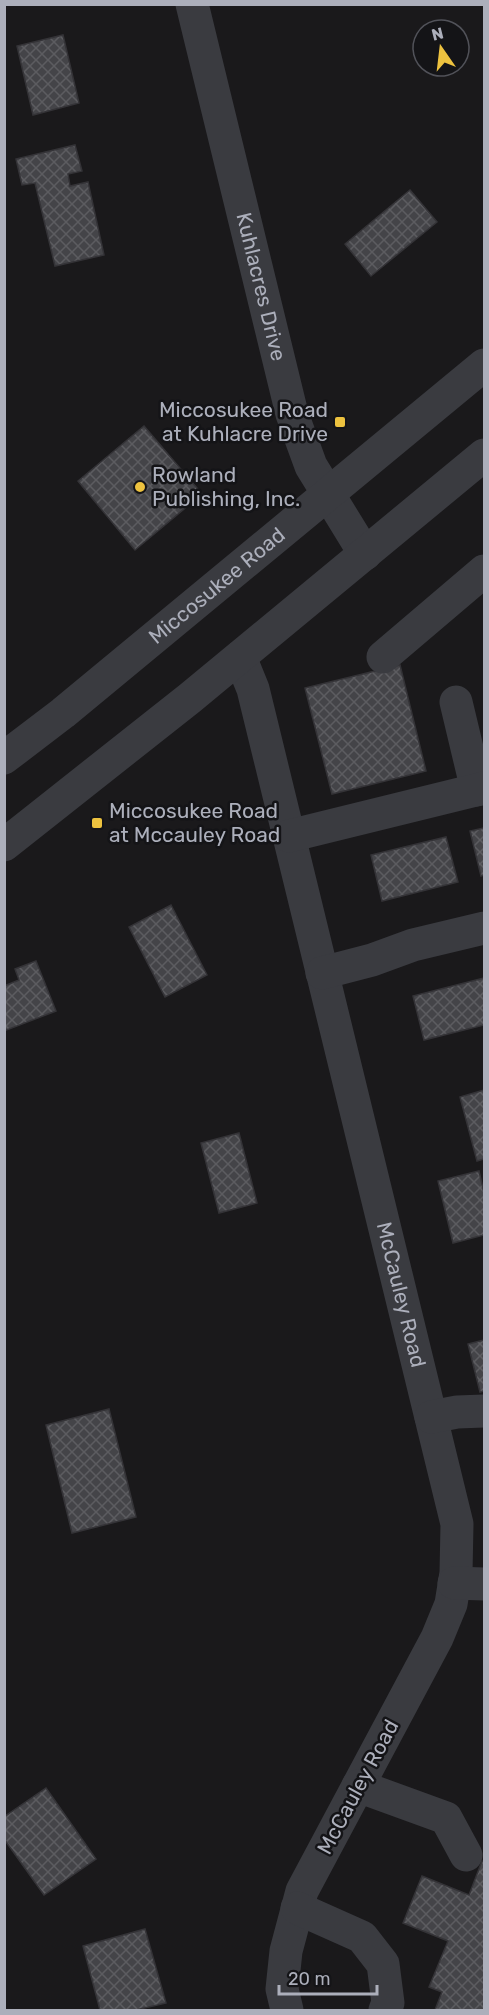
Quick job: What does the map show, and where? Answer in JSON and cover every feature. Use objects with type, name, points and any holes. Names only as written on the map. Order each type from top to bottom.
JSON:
[{"type":"street","name":"Kuhlacres Drive","points":[[192,4],[292,414],[311,466],[326,494],[365,554]]},
{"type":"street","name":"Miccosukee Road","points":[[4,758],[63,713],[484,364]]},
{"type":"street","points":[[4,845],[240,657],[484,455]]},
{"type":"street","points":[[383,657],[484,571]]},
{"type":"street","name":"McCauley Road","points":[[240,657],[253,689],[470,1583],[451,1604],[437,1638],[302,1892],[286,1952],[282,1989],[287,2010]]},
{"type":"street","points":[[289,837],[481,789],[456,702]]},
{"type":"street","points":[[322,973],[372,960],[413,945],[484,928]]},
{"type":"street","points":[[431,1417],[457,1412],[484,1411]]},
{"type":"street","points":[[358,1786],[446,1818],[466,1855]]},
{"type":"street","points":[[297,1908],[362,1937],[383,1964],[388,2002],[385,2010]]},
{"type":"building","points":[[63,35],[79,103],[33,115],[17,46]]},
{"type":"building","points":[[75,145],[82,171],[68,174],[70,186],[88,182],[104,255],[55,266],[35,183],[22,185],[16,159]]},
{"type":"building","points":[[410,190],[437,222],[371,276],[345,244]]},
{"type":"building","name":"Rowland Publishing, Inc.","points":[[144,426],[202,494],[135,550],[78,481]]},
{"type":"building","points":[[400,665],[426,771],[332,794],[305,688]]},
{"type":"building","points":[[484,828],[484,875],[481,876],[470,831]]},
{"type":"building","points":[[446,837],[458,882],[382,901],[371,855]]},
{"type":"building","points":[[171,905],[207,975],[165,997],[129,927]]},
{"type":"building","points":[[36,961],[56,1011],[4,1031],[4,986],[19,980],[15,969]]},
{"type":"building","points":[[484,978],[484,1025],[424,1040],[413,996]]},
{"type":"building","points":[[484,1090],[484,1159],[477,1161],[460,1097]]},
{"type":"building","points":[[239,1133],[257,1203],[219,1213],[201,1143]]},
{"type":"building","points":[[479,1171],[484,1193],[484,1235],[453,1243],[438,1181]]},
{"type":"building","points":[[484,1340],[484,1391],[480,1392],[468,1344]]},
{"type":"building","points":[[109,1409],[136,1517],[72,1533],[46,1425]]},
{"type":"building","points":[[46,1788],[96,1859],[44,1895],[4,1839],[4,1817]]},
{"type":"building","points":[[482,1861],[484,1862],[484,2010],[435,2010],[442,1992],[429,1987],[448,1941],[403,1923],[422,1876],[469,1895]]},
{"type":"building","points":[[145,1929],[166,2003],[136,2010],[100,2010],[83,1946]]},
{"type":"place","name":"Miccosukee Road at Kuhlacre Drive","points":[[340,422]]},
{"type":"place","name":"Rowland Publishing, Inc.","points":[[140,487]]},
{"type":"place","name":"Miccosukee Road at Mccauley Road","points":[[97,823]]}]
